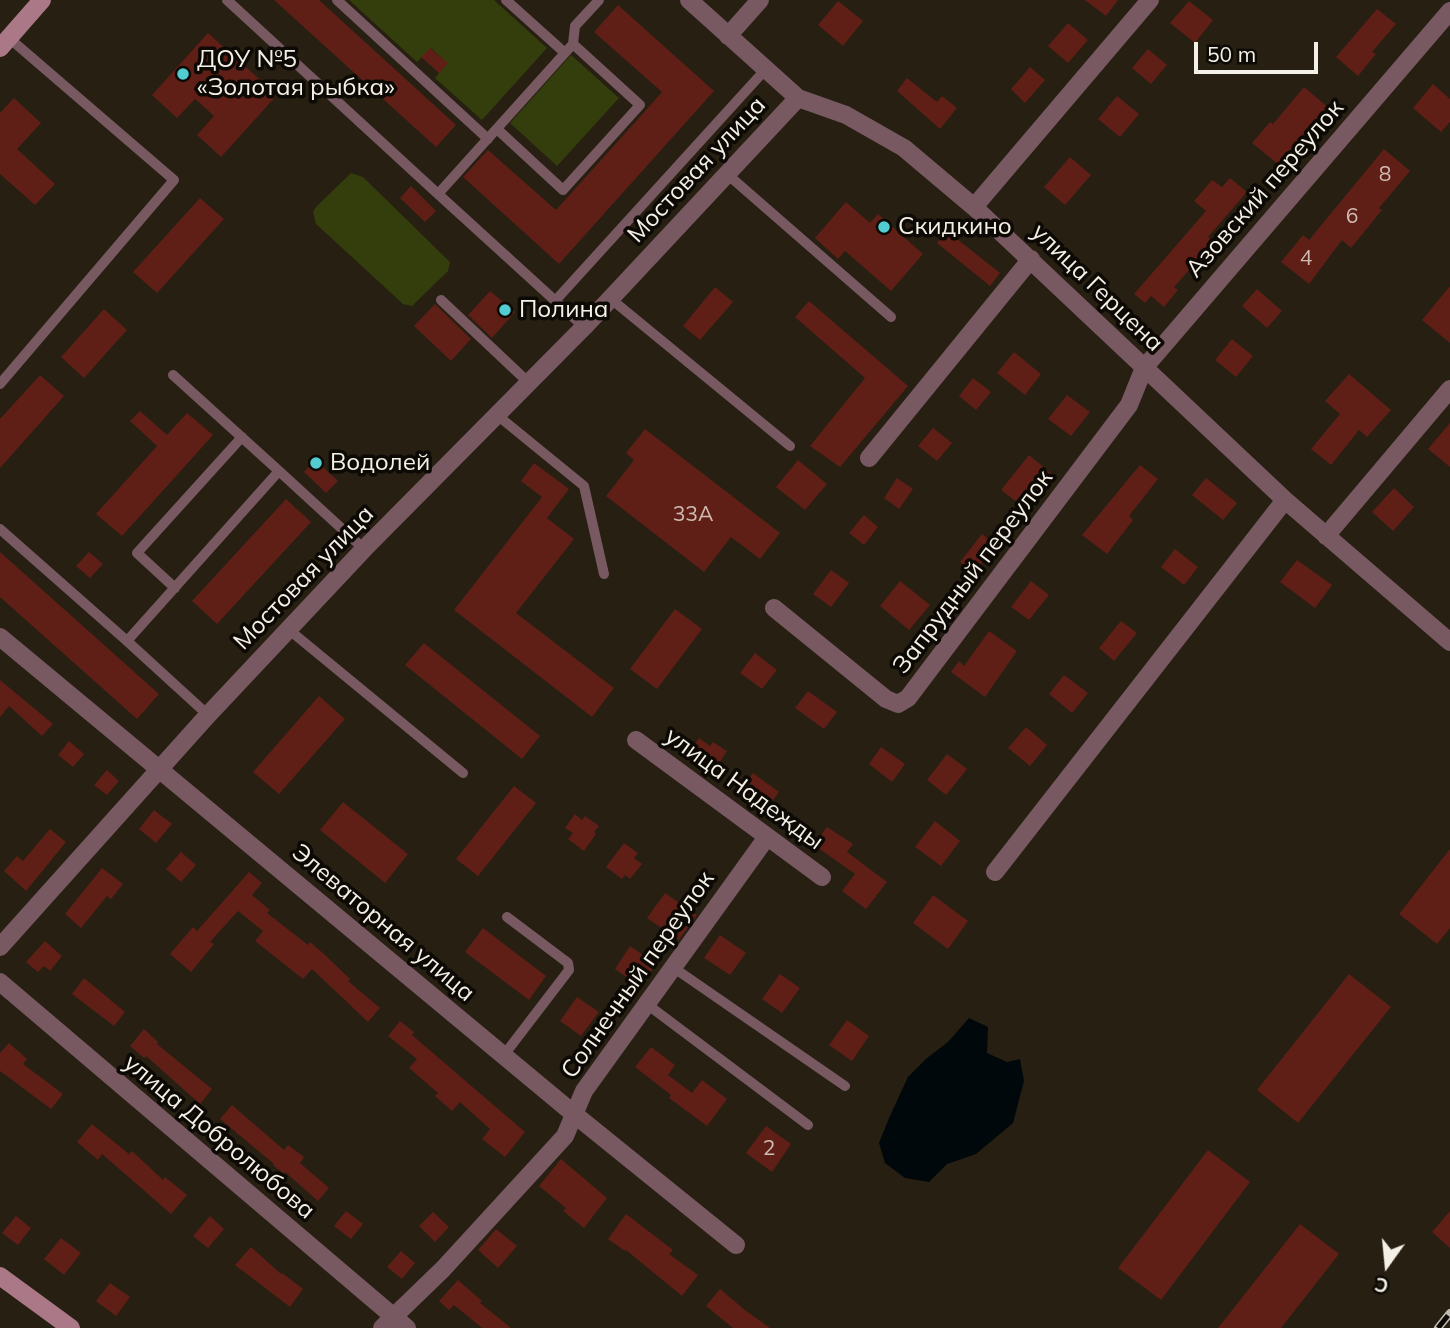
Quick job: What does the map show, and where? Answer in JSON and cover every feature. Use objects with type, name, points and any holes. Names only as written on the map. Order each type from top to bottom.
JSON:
[{"type":"street","points":[[5,43],[42,0]]},
{"type":"street","name":"улица Герцена","points":[[689,0],[798,98],[846,115],[904,148],[974,207],[1285,500],[1450,642]]},
{"type":"street","points":[[728,36],[760,0]]},
{"type":"street","points":[[974,207],[1150,0]]},
{"type":"street","name":"Азовский переулок","points":[[1144,368],[1450,11]]},
{"type":"street","name":"Мостовая улица","points":[[0,947],[288,629],[611,299],[798,98]]},
{"type":"street","points":[[869,458],[1031,259]]},
{"type":"street","name":"Запрудный переулок","points":[[774,608],[886,699],[898,704],[908,698],[1129,405],[1144,368]]},
{"type":"street","points":[[1326,536],[1450,389]]},
{"type":"street","points":[[995,872],[1285,500]]},
{"type":"street","name":"Элеваторная улица","points":[[0,637],[574,1114],[736,1245]]},
{"type":"street","name":"улица Надежды","points":[[636,740],[822,877]]},
{"type":"street","name":"Солнечный переулок","points":[[394,1324],[565,1136],[584,1091],[767,837]]},
{"type":"street","name":"улица Добролюбова","points":[[0,982],[394,1324]]},
{"type":"street","points":[[0,1276],[71,1328]]},
{"type":"lane","points":[[228,0],[584,327]]},
{"type":"lane","points":[[337,0],[488,139]]},
{"type":"lane","points":[[506,0],[565,54]]},
{"type":"lane","points":[[438,194],[565,54],[573,44],[575,26],[599,0]]},
{"type":"lane","points":[[0,384],[174,180],[5,43]]},
{"type":"lane","points":[[497,129],[563,190],[640,105],[573,44]]},
{"type":"lane","points":[[555,301],[765,69]]},
{"type":"lane","points":[[727,174],[891,317]]},
{"type":"lane","points":[[611,299],[790,446]]},
{"type":"lane","points":[[441,300],[529,383]]},
{"type":"lane","points":[[173,375],[364,549]]},
{"type":"lane","points":[[497,415],[584,486],[604,574]]},
{"type":"lane","points":[[175,587],[137,553],[242,437]]},
{"type":"lane","points":[[127,640],[279,471]]},
{"type":"lane","points":[[0,529],[208,715]]},
{"type":"lane","points":[[288,629],[463,773]]},
{"type":"lane","points":[[504,1055],[569,970],[568,963],[507,917]]},
{"type":"lane","points":[[674,968],[845,1086]]},
{"type":"lane","points":[[648,1005],[808,1125]]},
{"type":"green space","points":[[349,0],[494,0],[547,48],[482,120],[435,78],[447,63],[431,48],[417,62]]},
{"type":"green space","points":[[571,55],[619,98],[557,166],[510,123]]},
{"type":"green space","points":[[351,173],[363,177],[450,262],[448,271],[412,306],[403,304],[316,224],[313,212],[316,207]]},
{"type":"shaded area","points":[[969,1018],[988,1027],[987,1053],[1007,1062],[1020,1059],[1024,1081],[1013,1123],[976,1154],[947,1164],[929,1182],[905,1178],[885,1163],[879,1143],[889,1118],[908,1077],[948,1042]]},
{"type":"building","points":[[274,0],[319,0],[456,125],[436,147]]},
{"type":"building","points":[[1085,0],[1118,0],[1106,16]]},
{"type":"building","points":[[838,1],[863,21],[843,46],[818,25]]},
{"type":"building","points":[[1189,1],[1213,20],[1195,43],[1170,23]]},
{"type":"building","points":[[618,5],[714,91],[559,264],[463,177],[488,150],[556,210],[662,92],[594,32]]},
{"type":"building","points":[[1377,9],[1396,24],[1372,52],[1376,54],[1358,76],[1336,57]]},
{"type":"building","points":[[1068,23],[1088,40],[1068,63],[1048,46]]},
{"type":"building","points":[[208,33],[277,95],[221,157],[197,135],[214,116],[195,99],[177,118],[152,95]]},
{"type":"building","points":[[430,48],[448,63],[439,73],[421,57]]},
{"type":"building","points":[[1148,49],[1167,65],[1151,84],[1132,68]]},
{"type":"building","points":[[1030,67],[1045,80],[1025,103],[1011,89]]},
{"type":"building","points":[[907,78],[937,102],[942,96],[957,108],[940,129],[897,91]]},
{"type":"building","points":[[1433,84],[1450,99],[1450,122],[1441,132],[1413,108]]},
{"type":"building","points":[[1304,87],[1329,108],[1278,164],[1252,143],[1270,122],[1273,124]]},
{"type":"building","points":[[1117,96],[1139,114],[1120,137],[1098,119]]},
{"type":"building","points":[[14,98],[41,123],[17,149],[55,184],[35,205],[0,174],[0,113]]},
{"type":"building","points":[[1384,149],[1410,171],[1379,208],[1382,210],[1351,248],[1342,240],[1309,284],[1281,262],[1303,235],[1309,240]]},
{"type":"building","points":[[1070,157],[1091,175],[1065,205],[1044,187]]},
{"type":"building","points":[[1230,178],[1247,192],[1208,237],[1214,242],[1174,287],[1178,290],[1164,307],[1151,296],[1145,303],[1134,294],[1206,211],[1194,201],[1212,180],[1222,187]]},
{"type":"building","points":[[411,186],[436,211],[425,222],[400,198]]},
{"type":"building","points":[[200,198],[224,219],[157,293],[133,272]]},
{"type":"building","points":[[846,202],[870,223],[878,214],[923,254],[891,291],[845,251],[838,259],[815,238]]},
{"type":"building","points":[[947,231],[1000,273],[990,286],[937,243]]},
{"type":"building","points":[[1450,286],[1450,343],[1422,320]]},
{"type":"building","points":[[715,287],[733,302],[700,340],[683,326]]},
{"type":"building","points":[[1257,289],[1282,311],[1267,328],[1242,306]]},
{"type":"building","points":[[490,291],[515,312],[492,338],[468,315]]},
{"type":"building","points":[[809,301],[908,386],[840,467],[810,446],[865,378],[795,317]]},
{"type":"building","points":[[435,304],[471,339],[451,361],[414,326]]},
{"type":"building","points":[[104,309],[127,330],[84,378],[61,357]]},
{"type":"building","points":[[1232,339],[1253,356],[1236,377],[1215,360]]},
{"type":"building","points":[[1014,352],[1041,374],[1025,395],[997,373]]},
{"type":"building","points":[[1349,374],[1391,410],[1367,437],[1359,430],[1331,465],[1311,449],[1340,414],[1325,401]]},
{"type":"building","points":[[40,375],[64,396],[0,468],[0,419]]},
{"type":"building","points":[[973,378],[991,392],[976,410],[959,396]]},
{"type":"building","points":[[1067,395],[1090,412],[1071,436],[1048,419]]},
{"type":"building","points":[[140,411],[167,435],[187,413],[213,435],[122,536],[96,514],[157,446],[130,421]]},
{"type":"building","points":[[1450,423],[1450,467],[1428,449]]},
{"type":"building","points":[[933,428],[952,443],[937,461],[918,446]]},
{"type":"building","points":[[645,429],[780,533],[760,559],[731,537],[704,572],[606,496],[634,460],[626,453]]},
{"type":"building","points":[[1029,455],[1052,474],[1025,508],[1001,490]]},
{"type":"building","points":[[315,460],[338,481],[326,493],[304,472]]},
{"type":"building","points":[[798,460],[827,484],[805,510],[776,487]]},
{"type":"building","points":[[534,463],[569,489],[547,518],[574,539],[516,613],[614,688],[592,717],[454,610],[542,497],[521,481]]},
{"type":"building","points":[[1140,465],[1158,479],[1129,516],[1133,520],[1107,554],[1082,535]]},
{"type":"building","points":[[897,478],[913,489],[899,509],[884,498]]},
{"type":"building","points":[[1206,478],[1237,503],[1223,520],[1192,495]]},
{"type":"building","points":[[1394,488],[1414,507],[1393,531],[1372,512]]},
{"type":"building","points":[[286,499],[311,522],[217,624],[192,601]]},
{"type":"building","points":[[864,515],[878,527],[864,545],[849,533]]},
{"type":"building","points":[[982,534],[996,545],[974,573],[960,562]]},
{"type":"building","points":[[1175,549],[1198,567],[1184,585],[1161,567]]},
{"type":"building","points":[[0,552],[159,694],[137,719],[0,597]]},
{"type":"building","points":[[89,552],[103,564],[90,578],[76,566]]},
{"type":"building","points":[[1297,560],[1332,585],[1315,608],[1280,582]]},
{"type":"building","points":[[831,570],[849,583],[831,607],[813,594]]},
{"type":"building","points":[[900,581],[930,605],[909,630],[880,606]]},
{"type":"building","points":[[1031,581],[1049,595],[1029,620],[1011,607]]},
{"type":"building","points":[[675,609],[702,629],[657,689],[630,669]]},
{"type":"building","points":[[1121,621],[1137,633],[1114,661],[1099,648]]},
{"type":"building","points":[[989,631],[1017,651],[985,697],[951,672],[959,661],[964,666]]},
{"type":"building","points":[[424,643],[540,736],[522,759],[405,665]]},
{"type":"building","points":[[755,653],[777,670],[762,689],[740,673]]},
{"type":"building","points":[[1064,675],[1088,693],[1072,713],[1049,694]]},
{"type":"building","points":[[0,680],[53,724],[42,736],[9,706],[0,717]]},
{"type":"building","points":[[808,691],[837,712],[824,729],[795,708]]},
{"type":"building","points":[[319,696],[345,719],[279,794],[253,772]]},
{"type":"building","points":[[1026,727],[1047,745],[1030,766],[1008,748]]},
{"type":"building","points":[[699,738],[710,746],[713,742],[727,751],[711,776],[693,763],[696,759],[688,754]]},
{"type":"building","points":[[69,741],[84,754],[73,767],[58,755]]},
{"type":"building","points":[[881,747],[905,764],[892,782],[869,764]]},
{"type":"building","points":[[947,754],[967,769],[946,795],[927,780]]},
{"type":"building","points":[[107,770],[119,781],[107,795],[94,785]]},
{"type":"building","points":[[753,773],[779,792],[764,812],[738,793]]},
{"type":"building","points":[[514,786],[536,803],[478,876],[456,859]]},
{"type":"building","points":[[343,802],[408,854],[385,883],[320,830]]},
{"type":"building","points":[[154,810],[172,824],[156,843],[139,829]]},
{"type":"building","points":[[575,814],[582,820],[585,816],[599,826],[584,851],[568,839],[573,833],[565,828]]},
{"type":"building","points":[[935,821],[960,841],[941,866],[915,847]]},
{"type":"building","points":[[827,827],[853,844],[847,852],[887,882],[866,909],[842,891],[855,874],[814,845]]},
{"type":"building","points":[[50,829],[66,842],[26,891],[4,871],[17,856],[23,861]]},
{"type":"building","points":[[624,843],[638,853],[634,858],[642,864],[630,879],[625,875],[622,879],[606,867]]},
{"type":"building","points":[[1450,849],[1450,928],[1437,944],[1399,914]]},
{"type":"building","points":[[181,852],[196,865],[181,882],[166,869]]},
{"type":"building","points":[[102,868],[123,884],[111,899],[107,896],[81,928],[65,914]]},
{"type":"building","points":[[249,872],[262,883],[252,895],[270,910],[267,913],[308,945],[310,942],[350,979],[348,981],[380,1008],[368,1022],[312,969],[303,979],[255,941],[263,931],[238,911],[210,942],[214,944],[191,972],[170,954],[193,927],[197,931]]},
{"type":"building","points":[[665,893],[697,915],[679,940],[647,918]]},
{"type":"building","points":[[933,895],[968,921],[948,949],[913,923]]},
{"type":"building","points":[[483,928],[546,976],[529,1000],[465,952]]},
{"type":"building","points":[[720,935],[746,953],[730,975],[704,958]]},
{"type":"building","points":[[45,941],[62,956],[50,971],[44,966],[38,972],[26,962]]},
{"type":"building","points":[[630,946],[656,964],[640,987],[615,969]]},
{"type":"building","points":[[780,974],[800,988],[782,1013],[762,999]]},
{"type":"building","points":[[1349,974],[1391,1007],[1298,1123],[1257,1090]]},
{"type":"building","points":[[84,978],[125,1012],[114,1026],[72,994]]},
{"type":"building","points":[[577,997],[599,1012],[581,1036],[560,1021]]},
{"type":"building","points":[[847,1020],[869,1036],[852,1061],[829,1045]]},
{"type":"building","points":[[400,1021],[414,1032],[412,1035],[525,1132],[505,1157],[482,1139],[490,1129],[460,1102],[452,1111],[435,1096],[438,1093],[409,1068],[417,1059],[388,1036]]},
{"type":"building","points":[[144,1029],[157,1044],[212,1089],[200,1104],[146,1056],[144,1058],[130,1046]]},
{"type":"building","points":[[9,1043],[27,1059],[23,1064],[63,1094],[51,1109],[0,1071],[0,1053]]},
{"type":"building","points":[[651,1047],[675,1065],[668,1075],[692,1093],[702,1080],[727,1099],[707,1126],[669,1098],[671,1095],[635,1067]]},
{"type":"building","points":[[232,1105],[284,1150],[288,1145],[304,1157],[300,1163],[329,1188],[318,1201],[220,1119]]},
{"type":"building","points":[[92,1124],[129,1154],[132,1151],[163,1180],[165,1177],[187,1195],[171,1214],[102,1154],[98,1160],[77,1142]]},
{"type":"building","points":[[766,1126],[791,1144],[772,1172],[746,1153]]},
{"type":"building","points":[[1208,1150],[1250,1182],[1161,1300],[1118,1268]]},
{"type":"building","points":[[561,1159],[607,1198],[584,1228],[563,1211],[566,1208],[539,1186]]},
{"type":"building","points":[[346,1211],[363,1224],[351,1239],[334,1226]]},
{"type":"building","points":[[1450,1211],[1450,1248],[1432,1232]]},
{"type":"building","points":[[433,1212],[449,1227],[435,1242],[419,1226]]},
{"type":"building","points":[[626,1214],[673,1250],[669,1254],[698,1275],[682,1296],[626,1250],[608,1239]]},
{"type":"building","points":[[16,1216],[31,1228],[18,1245],[2,1233]]},
{"type":"building","points":[[210,1216],[224,1229],[208,1248],[193,1236]]},
{"type":"building","points":[[1300,1224],[1339,1254],[1281,1328],[1218,1328]]},
{"type":"building","points":[[496,1229],[517,1246],[498,1268],[478,1250]]},
{"type":"building","points":[[61,1238],[81,1253],[64,1275],[44,1259]]},
{"type":"building","points":[[251,1247],[281,1274],[303,1289],[290,1307],[235,1265]]},
{"type":"building","points":[[401,1251],[415,1263],[402,1279],[387,1267]]},
{"type":"building","points":[[458,1280],[482,1301],[480,1303],[511,1328],[482,1328],[454,1305],[449,1310],[439,1301]]},
{"type":"building","points":[[110,1283],[130,1297],[116,1316],[96,1301]]},
{"type":"building","points":[[720,1289],[770,1328],[733,1328],[706,1306]]},
{"type":"railway","points":[[1438,1328],[1450,1313]]},
{"type":"place","name":"ДОУ №5 «Золотая рыбка»","points":[[183,74]]},
{"type":"place","name":"Скидкино","points":[[884,227]]},
{"type":"place","name":"Полина","points":[[505,310]]},
{"type":"place","name":"Водолей","points":[[316,463]]}]
